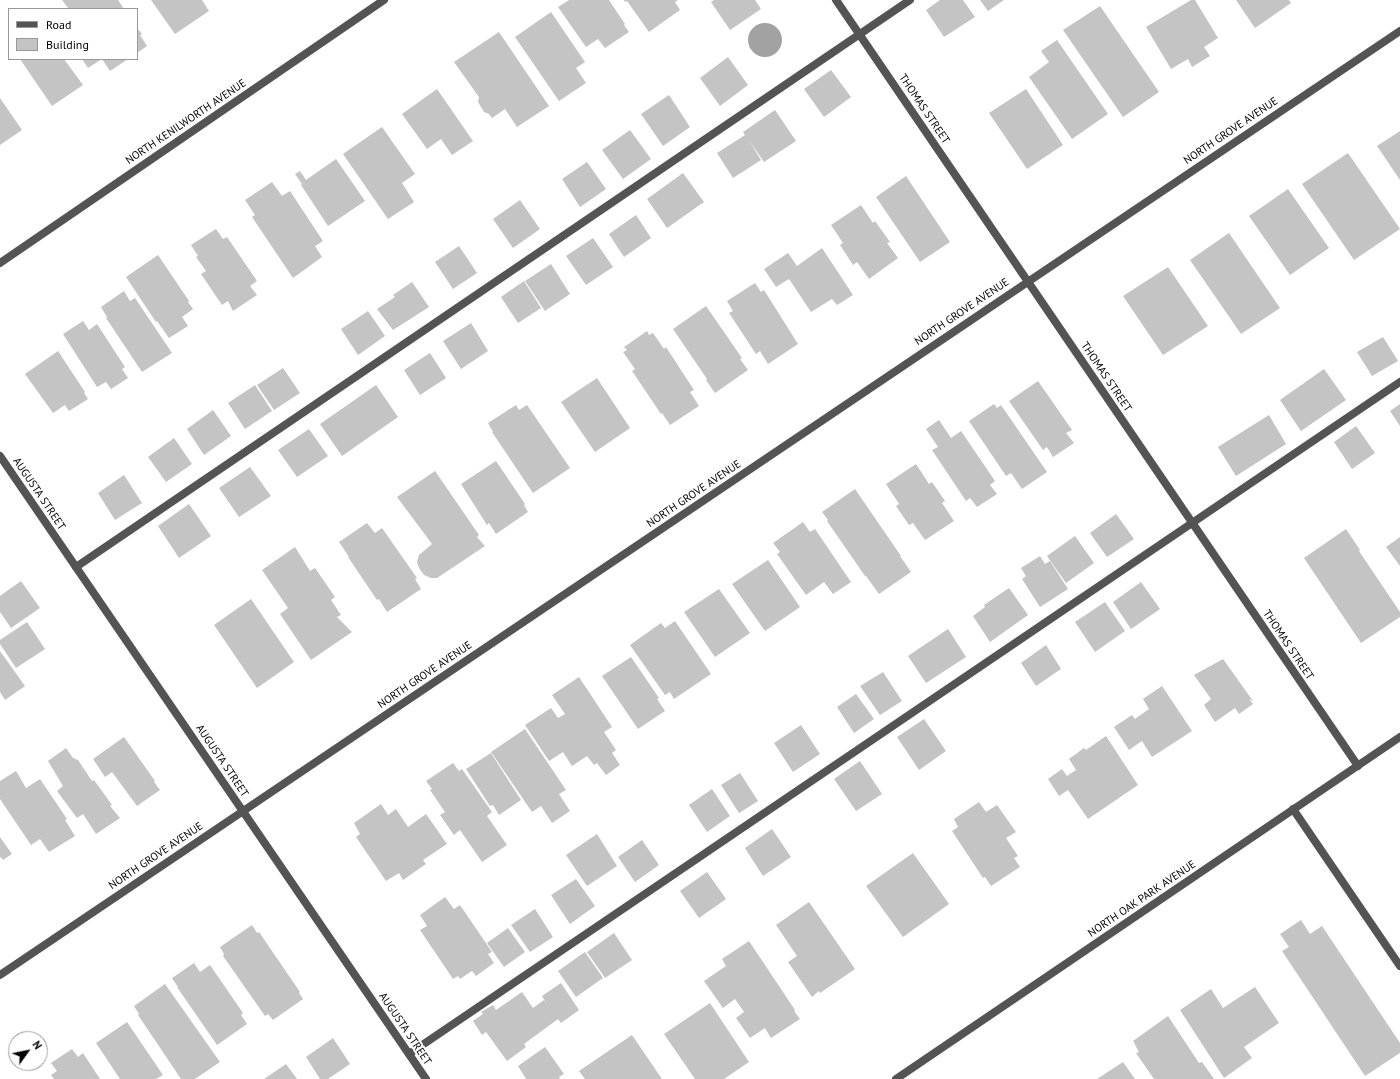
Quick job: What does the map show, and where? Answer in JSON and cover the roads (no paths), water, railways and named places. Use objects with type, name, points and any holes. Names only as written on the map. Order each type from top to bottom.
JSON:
[{"type":"street","name":"NORTH KENILWORTH AVENUE","points":[[0,263],[384,0]]},
{"type":"street","name":"THOMAS STREET","points":[[836,0],[1358,766]]},
{"type":"street","points":[[76,567],[910,0]]},
{"type":"street","name":"NORTH GROVE AVENUE","points":[[0,975],[1400,31]]},
{"type":"street","points":[[409,1054],[1400,382]]},
{"type":"street","name":"AUGUSTA STREET","points":[[0,456],[426,1079]]},
{"type":"street","name":"NORTH OAK PARK AVENUE","points":[[896,1079],[1400,737]]},
{"type":"street","points":[[1293,810],[1400,966]]}]
